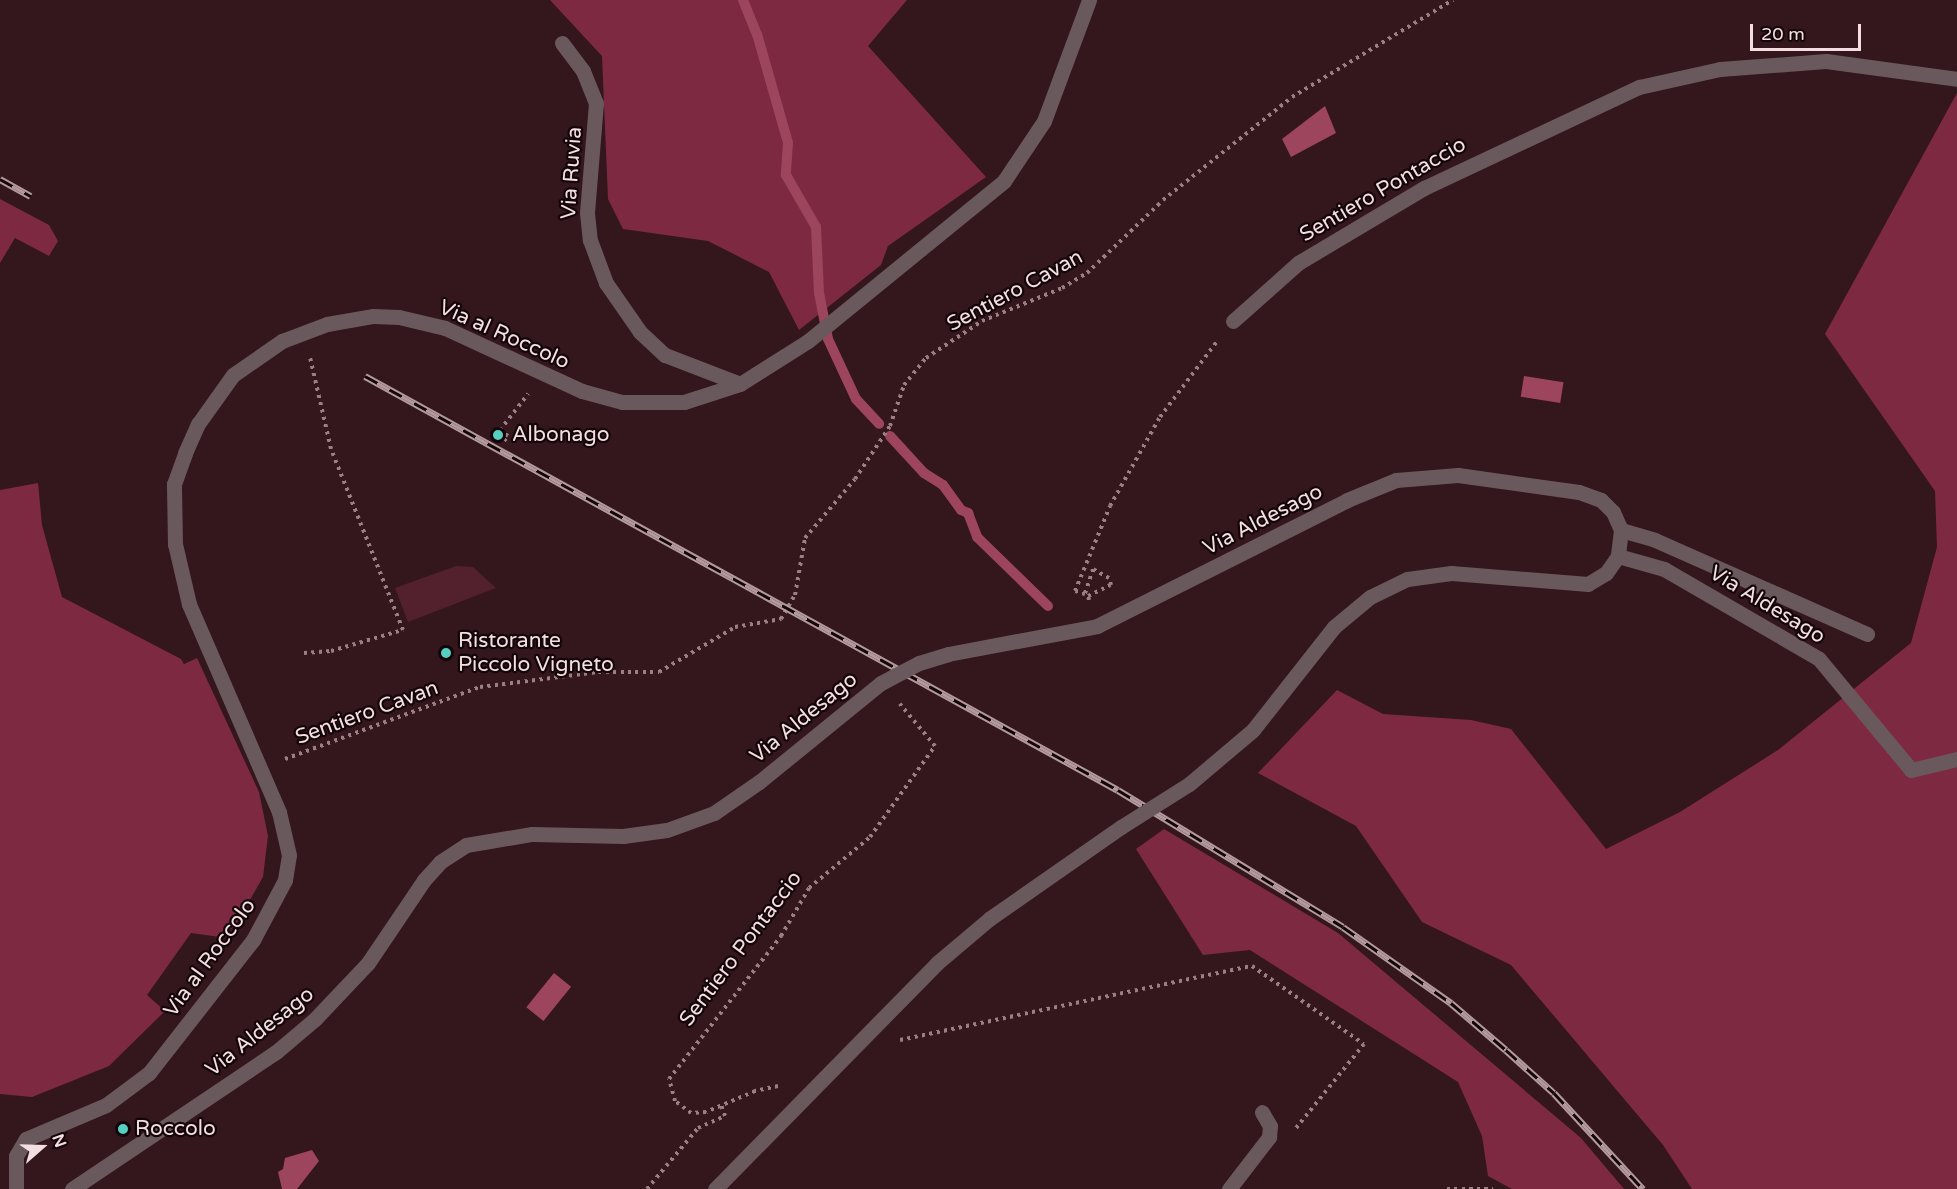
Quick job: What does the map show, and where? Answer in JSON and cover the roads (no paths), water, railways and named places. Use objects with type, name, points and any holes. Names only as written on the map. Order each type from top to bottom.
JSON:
[{"type":"street","name":"Via al Roccolo","points":[[16,1189],[16,1156],[26,1139],[106,1105],[149,1073],[253,940],[276,904],[285,880],[289,855],[286,834],[262,768],[189,604],[175,544],[174,484],[198,424],[221,389],[256,356],[305,332],[347,319],[373,316],[424,322],[582,391],[622,402],[684,402],[740,384],[808,341],[1004,181],[1044,121],[1089,0]]},
{"type":"street","name":"Via Ruvia","points":[[562,43],[583,71],[596,103],[587,213],[590,240],[606,283],[640,332],[665,355],[740,384]]},
{"type":"street","name":"Sentiero Pontaccio","points":[[1233,321],[1298,263],[1424,188],[1552,125],[1647,85],[1719,69],[1826,61],[1957,80]]},
{"type":"street","name":"Via Aldesago","points":[[72,1189],[276,1052],[315,1019],[368,963],[424,880],[440,862],[466,844],[515,835],[622,836],[667,830],[714,813],[759,782],[881,683],[919,663],[948,654],[1097,626],[1376,486],[1416,476],[1458,475],[1579,492],[1608,506],[1621,530]]},
{"type":"street","points":[[715,1189],[937,963],[989,919],[1121,827],[1189,784],[1253,730],[1334,627],[1388,587],[1407,579],[1451,573],[1588,584],[1606,573],[1618,556],[1621,530],[1655,540],[1867,634]]},
{"type":"street","name":"Via Aldesago","points":[[1618,556],[1664,569],[1819,659],[1911,770],[1957,759]]},
{"type":"street","points":[[1229,1189],[1269,1137],[1270,1126],[1262,1112]]},
{"type":"waterway","points":[[743,0],[757,34],[788,143],[786,175],[816,227],[819,293],[828,339],[856,399],[879,424]]},
{"type":"waterway","points":[[890,436],[924,473],[943,485],[961,510],[968,513],[977,537],[1048,606]]},
{"type":"railway","points":[[0,179],[31,196]]},
{"type":"railway","points":[[365,376],[1118,790],[1343,927],[1451,1003],[1506,1050],[1554,1093],[1643,1189]]},
{"type":"place","name":"Albonago","points":[[498,435]]},
{"type":"place","name":"Ristorante Piccolo Vigneto","points":[[446,653]]},
{"type":"place","name":"Roccolo","points":[[123,1129]]}]
